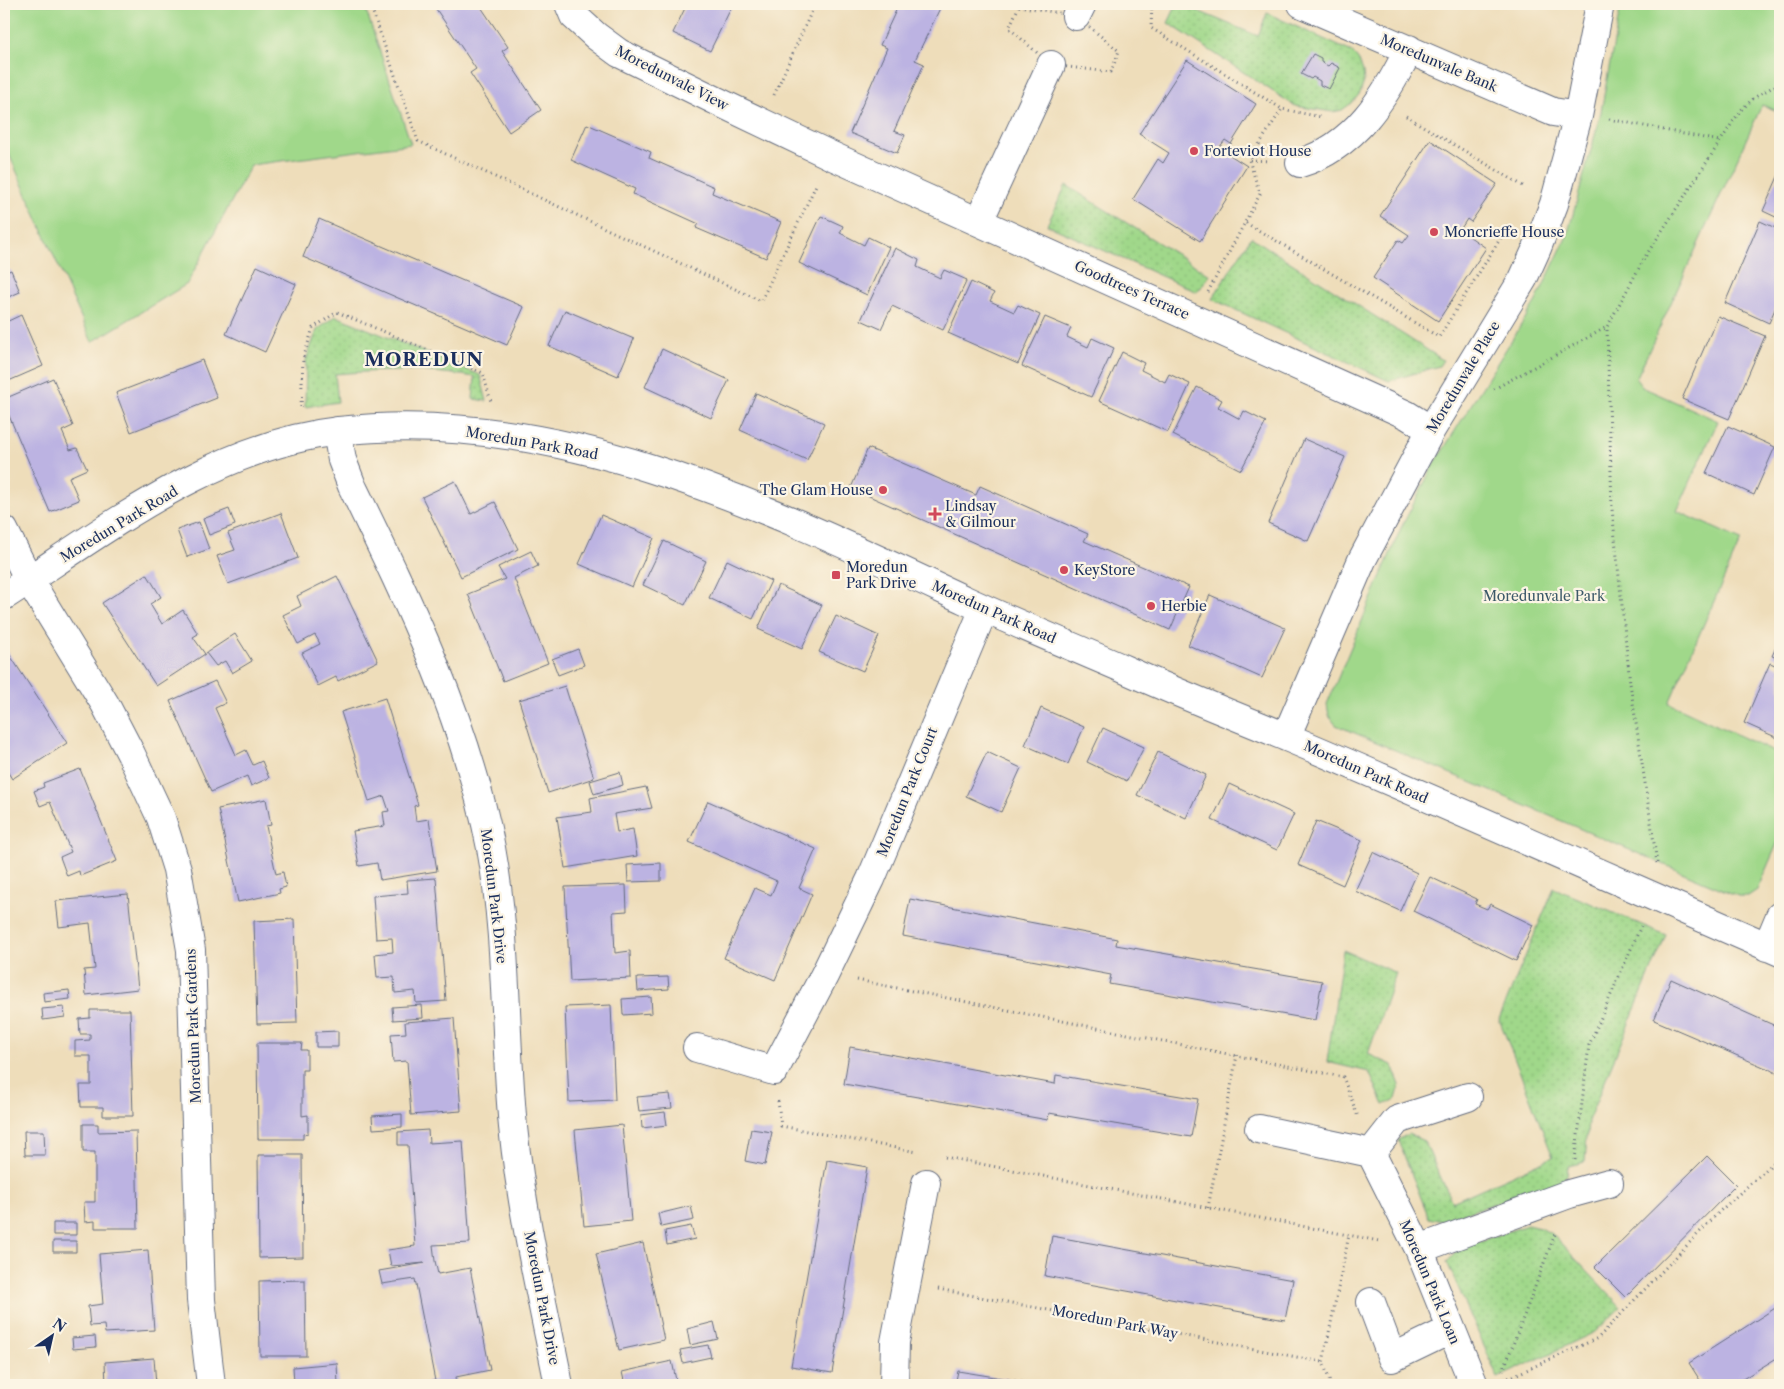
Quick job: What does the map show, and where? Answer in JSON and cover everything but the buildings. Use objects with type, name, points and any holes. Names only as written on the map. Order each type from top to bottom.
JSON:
[{"type":"street","name":"Moredunvale View","points":[[568,4],[574,16],[619,53],[830,155]]},
{"type":"street","name":"Moredunvale Bank","points":[[1302,4],[1553,112],[1578,116]]},
{"type":"street","name":"Moredunvale Place","points":[[1286,737],[1362,560],[1431,430],[1523,279],[1537,248],[1554,204],[1578,116],[1600,4]]},
{"type":"street","points":[[1300,163],[1320,157],[1345,140],[1373,111],[1409,49]]},
{"type":"street","points":[[979,221],[1052,65]]},
{"type":"street","name":"Goodtrees Terrace","points":[[830,155],[1407,414],[1431,430]]},
{"type":"street","name":"Moredun Park Road","points":[[4,596],[155,499],[223,465],[281,442],[337,431],[426,428],[476,431],[577,448],[662,472],[816,530],[984,608],[1774,949]]},
{"type":"street","name":"Moredun Park Drive","points":[[337,431],[342,460],[352,486],[433,657],[472,768],[491,849],[501,938],[513,1127],[522,1193],[559,1385]]},
{"type":"street","name":"Moredun Park Gardens","points":[[4,530],[29,580],[105,704],[127,745],[160,818],[177,869],[192,950],[201,1300],[211,1385]]},
{"type":"street","name":"Moredun Park Court","points":[[774,1070],[825,974],[871,880],[984,608]]},
{"type":"street","points":[[1774,949],[1780,916]]},
{"type":"street","points":[[697,1048],[774,1070]]},
{"type":"street","points":[[1259,1128],[1370,1153],[1397,1120],[1468,1097]]},
{"type":"street","name":"Moredun Park Loan","points":[[1370,1153],[1418,1249],[1474,1385]]},
{"type":"street","points":[[894,1385],[895,1342],[926,1183]]},
{"type":"street","points":[[1418,1249],[1569,1194],[1609,1183]]},
{"type":"street","points":[[1371,1302],[1392,1358],[1450,1330]]},
{"type":"path","points":[[370,4],[418,141],[761,301],[804,210]]},
{"type":"path","points":[[762,122],[815,4]]},
{"type":"path","points":[[1009,28],[1019,6]]},
{"type":"path","points":[[1111,72],[1119,51]]},
{"type":"path","points":[[1780,83],[1748,102],[1719,141],[1645,257],[1607,327],[1612,509],[1630,683],[1658,871],[1652,896],[1589,1045],[1569,1194],[1499,1382],[1598,1338],[1720,1210],[1780,1157]]},
{"type":"path","points":[[1217,277],[1260,194],[1249,160],[1282,109]]},
{"type":"path","points":[[1578,116],[1600,117],[1719,141]]},
{"type":"path","points":[[1246,223],[1439,337],[1515,215]]},
{"type":"path","points":[[299,438],[302,359],[312,328],[337,312],[483,373],[501,435]]},
{"type":"path","points":[[1460,384],[1479,394],[1497,388],[1607,327]]},
{"type":"path","points":[[825,974],[1343,1077],[1370,1153]]},
{"type":"path","points":[[1208,1208],[1237,1055]]},
{"type":"path","points":[[774,1070],[781,1126],[919,1152]]},
{"type":"path","points":[[937,1156],[1418,1249]]},
{"type":"path","points":[[1331,1385],[1323,1362],[1349,1235]]},
{"type":"path","name":"Moredun Park Way","points":[[906,1283],[1323,1362]]},
{"type":"green space","points":[[4,4],[364,4],[411,144],[251,165],[187,284],[92,342],[4,143]]},
{"type":"green space","points":[[1177,4],[1258,36],[1267,13],[1352,52],[1359,61],[1363,71],[1364,82],[1360,93],[1353,102],[1342,110],[1333,112],[1295,106],[1168,23]]},
{"type":"green space","name":"Moredunvale Park","points":[[1621,4],[1780,4],[1780,112],[1762,105],[1636,379],[1642,387],[1718,421],[1677,511],[1741,540],[1669,703],[1780,755],[1780,837],[1757,890],[1748,896],[1738,896],[1336,725],[1329,716],[1327,704],[1401,528],[1433,466],[1536,301],[1567,236],[1600,117]]},
{"type":"green space","points":[[1066,185],[1210,275],[1197,292],[1047,225]]},
{"type":"green space","points":[[1251,237],[1443,360],[1439,366],[1389,381],[1212,299]]},
{"type":"green space","points":[[336,316],[480,375],[487,401],[473,399],[475,377],[423,371],[371,372],[335,374],[338,402],[305,407],[306,360],[317,330]]},
{"type":"green space","points":[[1554,888],[1666,935],[1588,1121],[1585,1162],[1568,1166],[1567,1175],[1561,1182],[1441,1221],[1429,1218],[1398,1140],[1408,1134],[1424,1141],[1452,1202],[1553,1157],[1499,1019]]},
{"type":"green space","points":[[1343,950],[1396,973],[1368,1054],[1392,1065],[1400,1085],[1396,1099],[1384,1105],[1369,1072],[1327,1062]]},
{"type":"green space","points":[[1527,1225],[1541,1228],[1553,1235],[1621,1307],[1595,1332],[1498,1378],[1447,1262],[1460,1248]]},
{"type":"place","name":"Forteviot House","points":[[1194,151]]},
{"type":"place","name":"Moncrieffe House","points":[[1434,232]]},
{"type":"place","name":"The Glam House","points":[[883,490]]},
{"type":"place","name":"Lindsay & Gilmour","points":[[935,514]]},
{"type":"place","name":"KeyStore","points":[[1064,570]]},
{"type":"place","name":"Moredun Park Drive","points":[[836,575]]},
{"type":"place","name":"Herbie","points":[[1151,606]]},
{"type":"district","name":"MOREDUN","points":[[424,359]]}]
